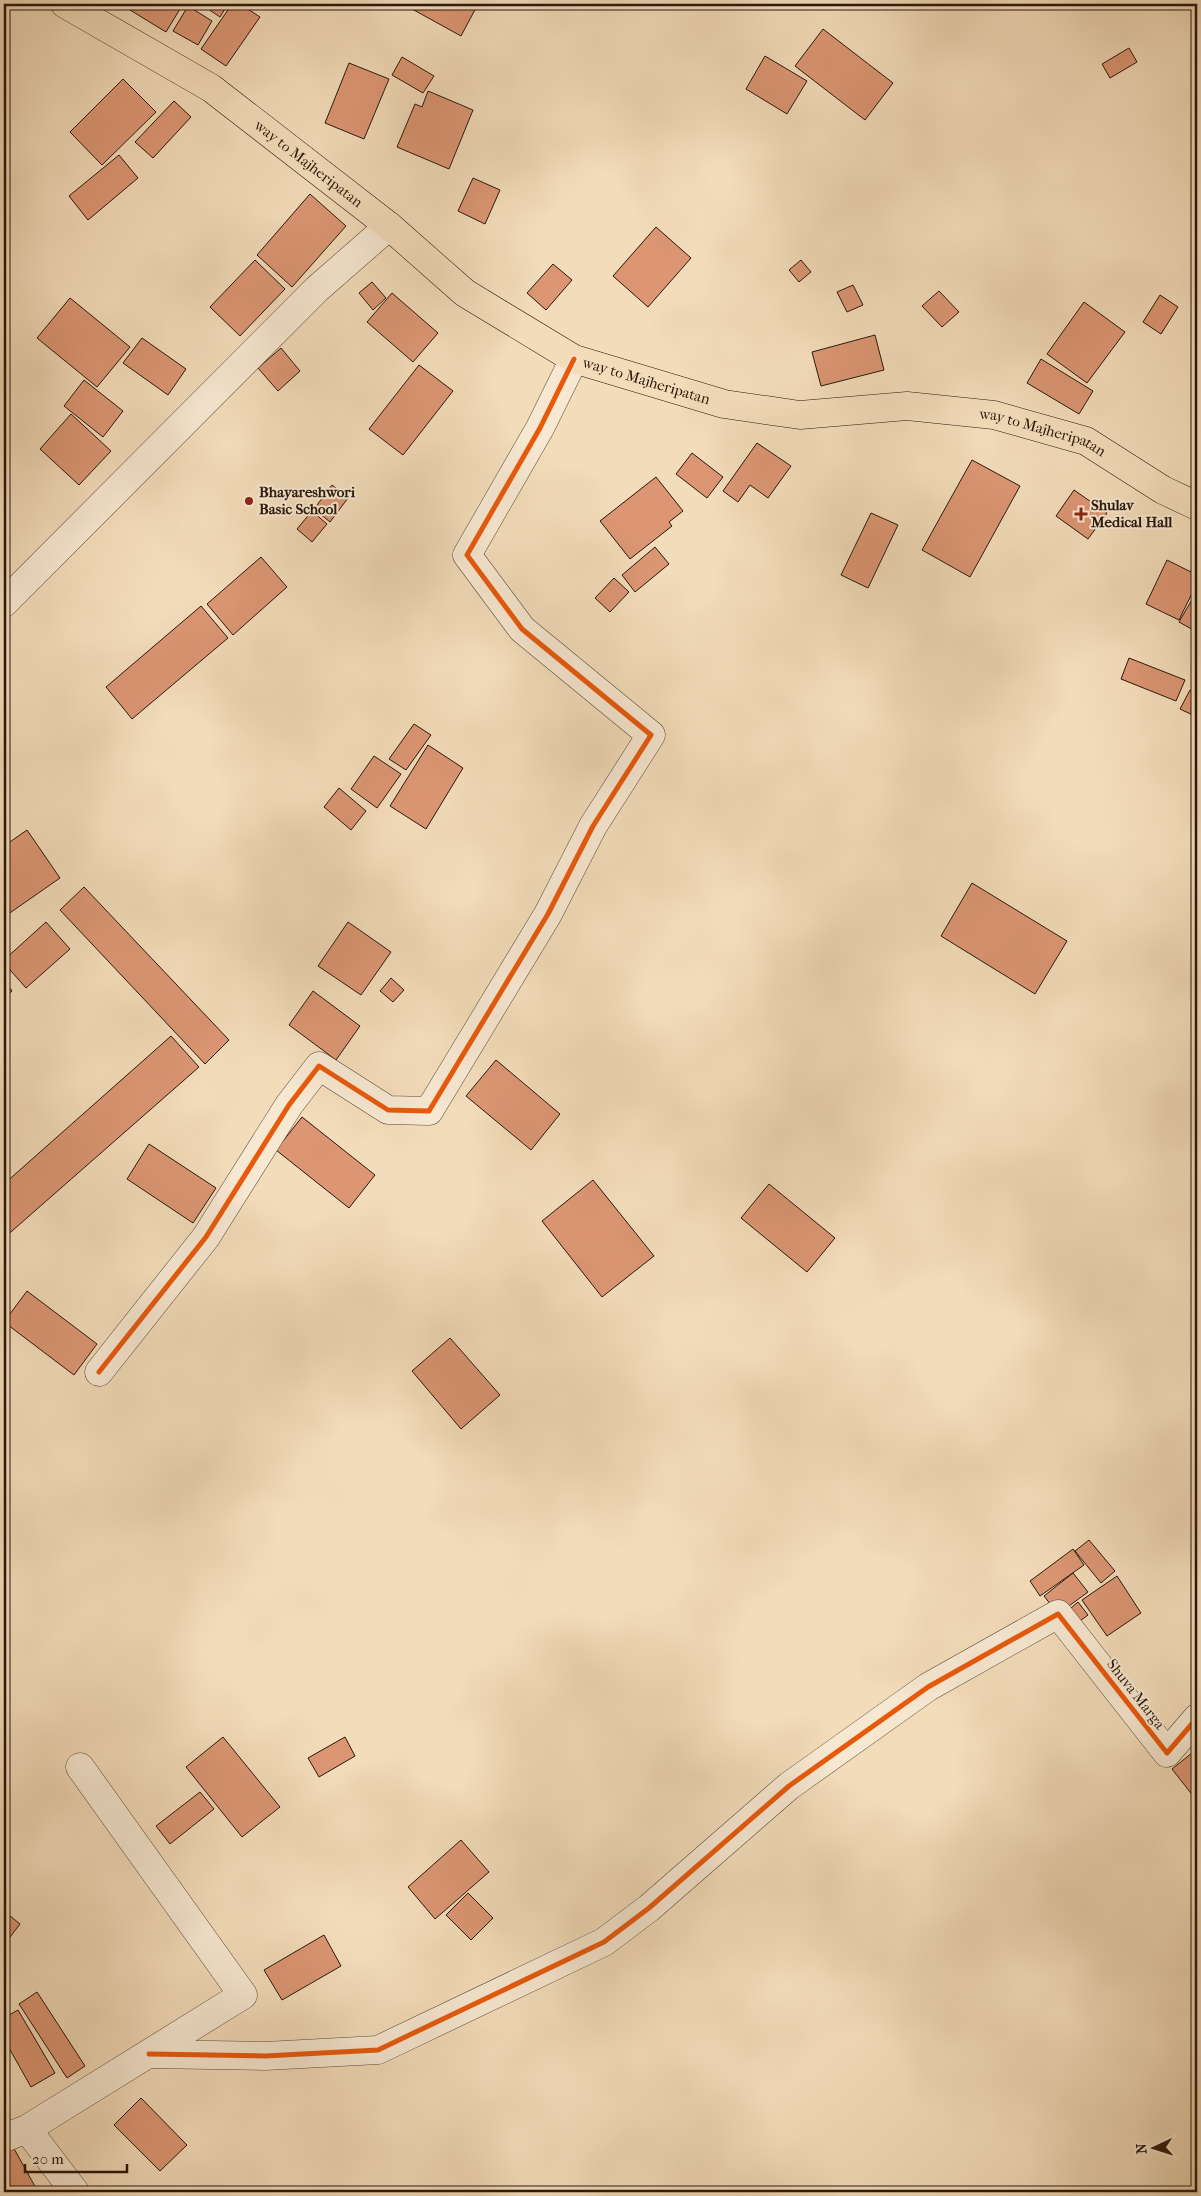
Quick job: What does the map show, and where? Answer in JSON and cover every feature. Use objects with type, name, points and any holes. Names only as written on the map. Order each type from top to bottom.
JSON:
[{"type":"main road","name":"way to Majheripatan","points":[[65,4],[212,88],[389,226],[465,293],[574,359],[724,404],[800,415],[907,406],[994,415],[1086,441],[1163,490],[1197,506]]},
{"type":"street","points":[[4,603],[318,289],[389,226]]},
{"type":"street","points":[[99,1372],[206,1237],[289,1104],[319,1066],[388,1110],[429,1111],[548,914],[593,826],[650,735],[522,629],[466,555],[540,428],[574,359]]},
{"type":"street","name":"Shuva Marga","points":[[149,2054],[265,2056],[378,2050],[604,1942],[649,1908],[796,1780],[928,1687],[1058,1614],[1167,1753],[1197,1718]]},
{"type":"street","points":[[75,2192],[16,2134],[243,1995],[80,1767]]},
{"type":"building","points":[[134,4],[183,4],[166,32],[130,10]]},
{"type":"building","points":[[203,4],[228,4],[220,17]]},
{"type":"building","points":[[232,4],[240,4],[260,17],[226,66],[201,49]]},
{"type":"building","points":[[403,4],[478,4],[461,36]]},
{"type":"building","points":[[188,6],[212,21],[198,45],[173,31]]},
{"type":"building","points":[[823,29],[893,83],[865,120],[795,66]]},
{"type":"building","points":[[1129,48],[1137,62],[1110,78],[1102,64]]},
{"type":"building","points":[[765,56],[807,81],[787,114],[746,89]]},
{"type":"building","points":[[402,57],[434,76],[423,93],[392,75]]},
{"type":"building","points":[[349,63],[389,79],[364,139],[325,123]]},
{"type":"building","points":[[123,79],[156,112],[102,165],[70,132]]},
{"type":"building","points":[[428,91],[473,110],[449,169],[397,147],[415,104],[422,107]]},
{"type":"building","points":[[174,101],[191,117],[153,158],[135,142]]},
{"type":"building","points":[[119,155],[138,178],[88,220],[69,196]]},
{"type":"building","points":[[473,178],[500,190],[485,224],[458,211]]},
{"type":"building","points":[[310,194],[346,226],[292,287],[257,255]]},
{"type":"building","points":[[656,227],[691,258],[648,307],[613,276]]},
{"type":"building","points":[[255,260],[285,289],[240,336],[210,307]]},
{"type":"building","points":[[801,260],[811,272],[799,282],[789,270]]},
{"type":"building","points":[[553,264],[572,280],[546,310],[527,293]]},
{"type":"building","points":[[372,282],[386,298],[373,310],[359,293]]},
{"type":"building","points":[[853,285],[863,305],[847,312],[837,292]]},
{"type":"building","points":[[939,291],[959,312],[942,327],[922,306]]},
{"type":"building","points":[[392,293],[438,333],[413,362],[367,322]]},
{"type":"building","points":[[1160,295],[1178,307],[1161,334],[1143,322]]},
{"type":"building","points":[[70,298],[130,347],[97,387],[37,338]]},
{"type":"building","points":[[1084,302],[1125,332],[1087,383],[1047,354]]},
{"type":"building","points":[[875,335],[884,370],[821,386],[812,352]]},
{"type":"building","points":[[142,338],[186,369],[168,395],[123,363]]},
{"type":"building","points":[[281,348],[300,371],[278,391],[258,368]]},
{"type":"building","points":[[1041,359],[1093,391],[1079,414],[1027,383]]},
{"type":"building","points":[[419,365],[453,391],[403,455],[369,429]]},
{"type":"building","points":[[84,380],[123,411],[103,437],[64,406]]},
{"type":"building","points":[[71,414],[111,451],[79,485],[40,449]]},
{"type":"building","points":[[757,443],[791,466],[768,498],[750,485],[738,502],[723,491]]},
{"type":"building","points":[[692,453],[723,477],[707,498],[676,474]]},
{"type":"building","points":[[972,460],[1020,486],[970,577],[922,550]]},
{"type":"building","points":[[656,477],[683,511],[669,522],[672,526],[630,559],[600,521]]},
{"type":"building","points":[[332,485],[348,498],[330,522],[314,509]]},
{"type":"building","name":"Shulav Medical Hall","points":[[1074,490],[1107,513],[1088,539],[1056,516]]},
{"type":"building","points":[[312,511],[327,524],[312,542],[297,529]]},
{"type":"building","points":[[871,513],[898,525],[868,588],[841,575]]},
{"type":"building","points":[[655,547],[669,564],[635,592],[622,575]]},
{"type":"building","points":[[261,557],[287,587],[233,635],[207,604]]},
{"type":"building","points":[[1167,560],[1197,575],[1197,583],[1179,620],[1146,604]]},
{"type":"building","points":[[614,578],[629,592],[610,612],[595,598]]},
{"type":"building","points":[[1197,591],[1197,632],[1179,622]]},
{"type":"building","points":[[201,606],[228,638],[132,719],[106,687]]},
{"type":"building","points":[[1129,658],[1185,680],[1176,701],[1121,679]]},
{"type":"building","points":[[1190,690],[1197,693],[1197,717],[1180,709]]},
{"type":"building","points":[[414,724],[431,735],[406,770],[389,759]]},
{"type":"building","points":[[428,745],[463,768],[426,829],[390,806]]},
{"type":"building","points":[[374,756],[401,774],[377,808],[351,789]]},
{"type":"building","points":[[339,788],[366,811],[351,830],[324,807]]},
{"type":"building","points":[[27,830],[60,878],[4,917],[4,846]]},
{"type":"building","points":[[972,883],[1067,941],[1035,994],[941,936]]},
{"type":"building","points":[[84,887],[229,1040],[205,1064],[60,910]]},
{"type":"building","points":[[46,922],[70,949],[26,988],[4,963],[4,960]]},
{"type":"building","points":[[348,922],[391,952],[361,995],[318,966]]},
{"type":"building","points":[[391,978],[404,990],[393,1002],[380,991]]},
{"type":"building","points":[[4,980],[12,991],[4,998]]},
{"type":"building","points":[[313,991],[360,1026],[336,1060],[289,1025]]},
{"type":"building","points":[[171,1036],[199,1067],[4,1238],[4,1184]]},
{"type":"building","points":[[496,1060],[560,1114],[531,1150],[466,1096]]},
{"type":"building","points":[[302,1117],[375,1175],[349,1208],[276,1150]]},
{"type":"building","points":[[149,1144],[216,1188],[193,1223],[127,1179]]},
{"type":"building","points":[[593,1180],[654,1256],[602,1297],[542,1221]]},
{"type":"building","points":[[769,1184],[835,1238],[807,1272],[741,1218]]},
{"type":"building","points":[[27,1291],[97,1344],[74,1375],[4,1322]]},
{"type":"building","points":[[450,1338],[500,1395],[461,1429],[412,1371]]},
{"type":"building","points":[[1089,1540],[1115,1571],[1101,1583],[1075,1551]]},
{"type":"building","points":[[1073,1549],[1084,1565],[1040,1596],[1030,1581]]},
{"type":"building","points":[[1073,1573],[1088,1592],[1058,1614],[1044,1596]]},
{"type":"building","points":[[1117,1576],[1141,1613],[1107,1636],[1082,1600]]},
{"type":"building","points":[[1078,1602],[1088,1615],[1073,1626],[1063,1615]]},
{"type":"building","points":[[223,1737],[280,1807],[242,1837],[186,1767]]},
{"type":"building","points":[[345,1737],[355,1756],[319,1777],[308,1758]]},
{"type":"building","points":[[1197,1749],[1197,1801],[1172,1769]]},
{"type":"building","points":[[200,1792],[214,1809],[170,1844],[156,1826]]},
{"type":"building","points":[[461,1840],[489,1872],[435,1919],[408,1887]]},
{"type":"building","points":[[468,1893],[493,1918],[471,1940],[446,1915]]},
{"type":"building","points":[[4,1911],[20,1924],[4,1945]]},
{"type":"building","points":[[324,1935],[341,1966],[282,2000],[264,1970]]},
{"type":"building","points":[[37,1992],[85,2066],[67,2078],[19,2004]]},
{"type":"building","points":[[18,2010],[55,2073],[31,2087],[4,2039],[4,2018]]},
{"type":"building","points":[[141,2098],[187,2145],[160,2171],[114,2125]]},
{"type":"building","points":[[12,2145],[37,2190],[33,2192],[4,2192],[4,2149]]},
{"type":"cycle path","points":[[99,1372],[206,1237],[289,1105],[319,1066],[388,1110],[429,1111],[548,914],[593,826],[651,735],[522,629],[467,555],[540,428],[574,359]]},
{"type":"cycle path","points":[[149,2054],[265,2056],[378,2050],[604,1942],[649,1908],[789,1786],[928,1687],[1058,1614],[1167,1753],[1197,1718]]},
{"type":"place","name":"Bhayareshwori Basic School","points":[[249,501]]},
{"type":"place","name":"Shulav Medical Hall","points":[[1081,514]]}]
